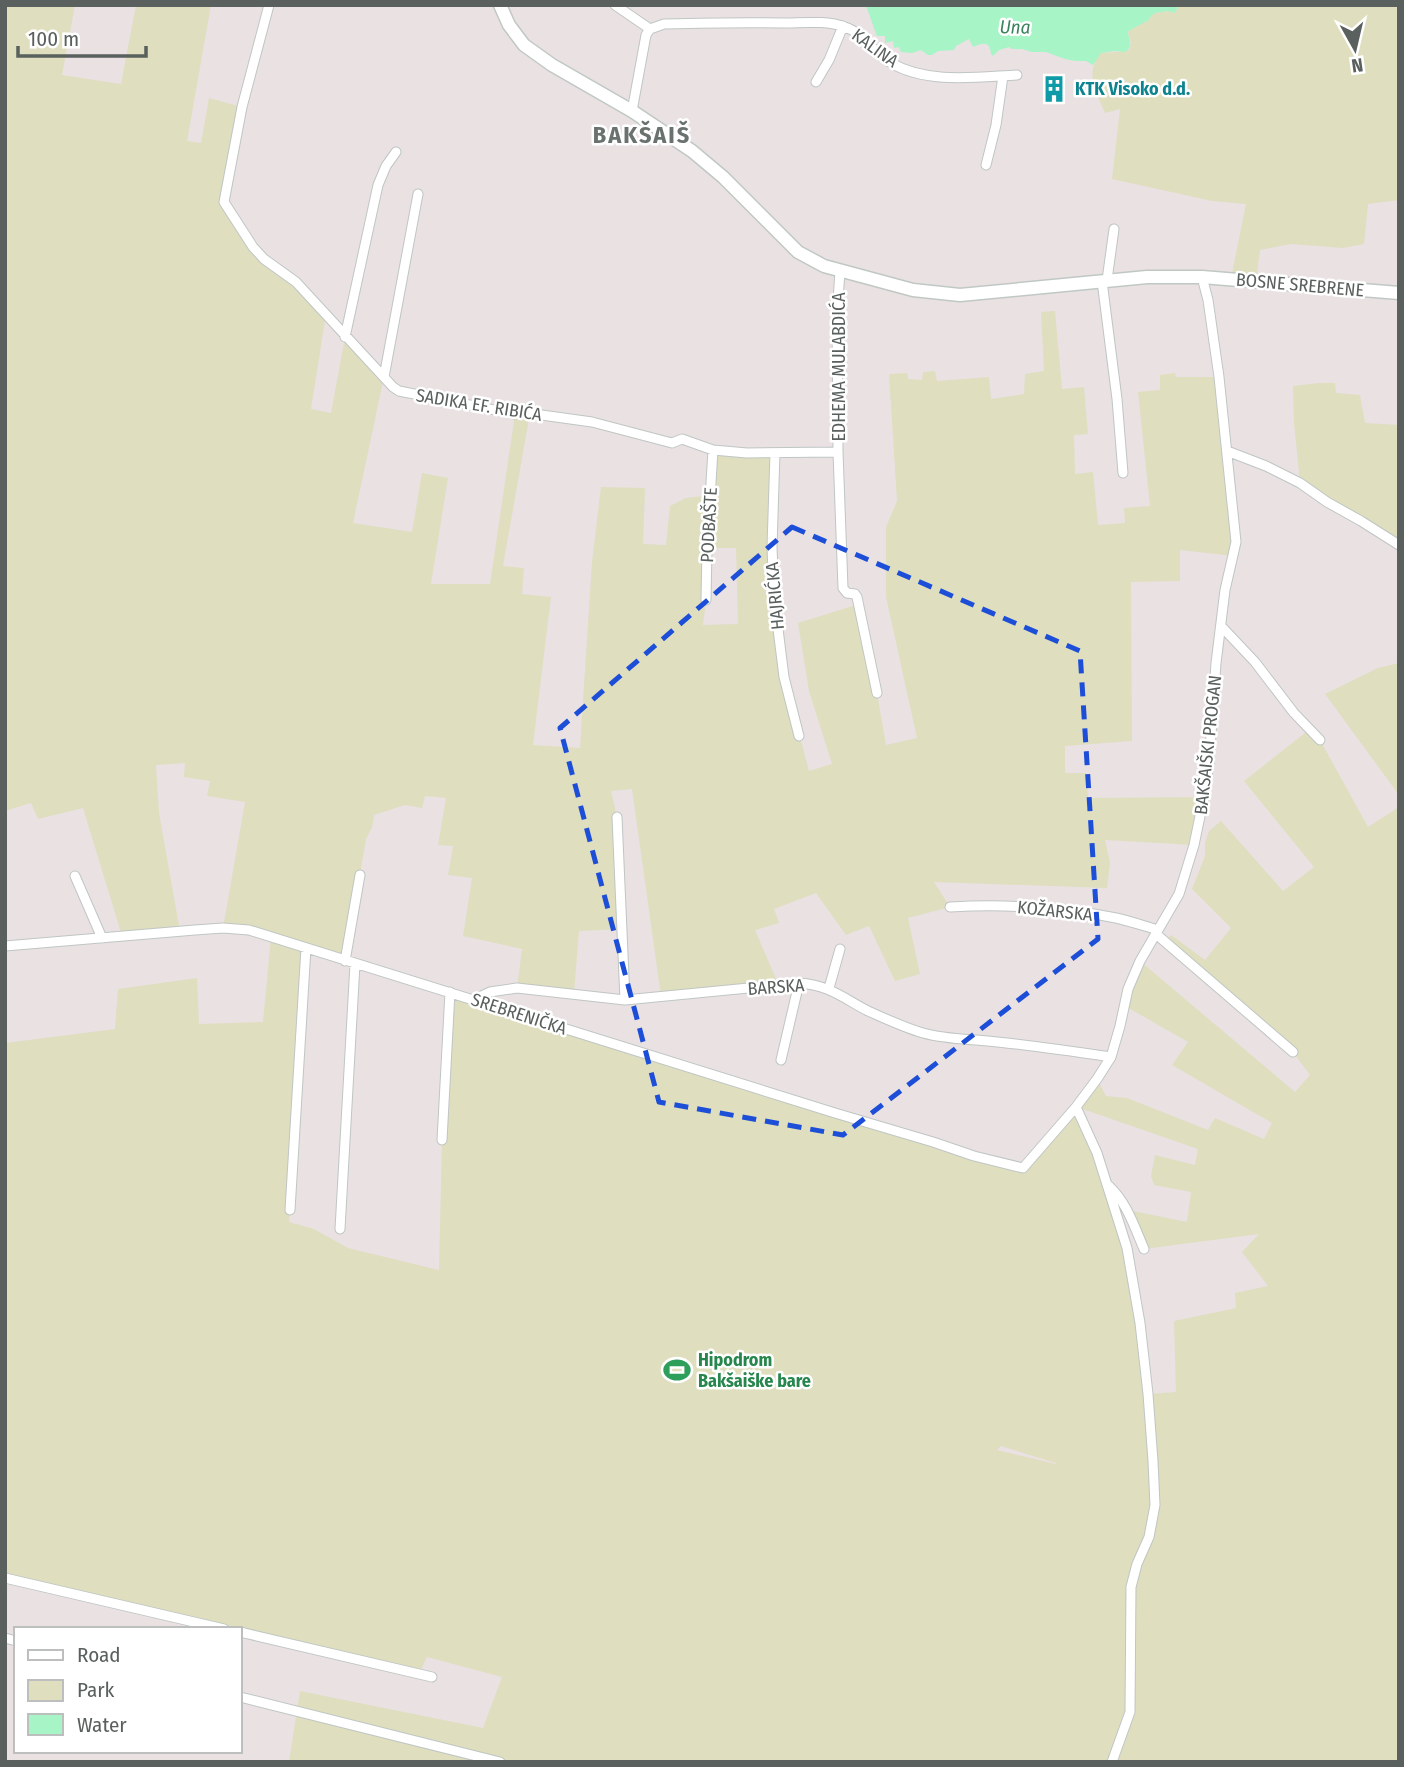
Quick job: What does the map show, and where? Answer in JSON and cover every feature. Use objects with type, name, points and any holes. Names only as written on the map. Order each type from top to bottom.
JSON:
[{"type":"street","name":"SADIKA EF. RIBIĆA","points":[[269,5],[242,107],[225,204],[264,259],[296,282],[393,387],[408,394],[515,414],[520,412],[592,422],[672,443],[682,439],[713,450],[827,452]]},
{"type":"street","name":"BOSNE SREBRENE","points":[[500,5],[509,25],[524,45],[692,151],[723,177],[799,252],[824,266],[913,290],[960,295],[1147,277],[1202,276],[1399,293]]},
{"type":"street","points":[[615,5],[650,29],[646,35],[632,111]]},
{"type":"street","name":"KALINA","points":[[650,29],[664,24],[697,23],[807,23],[843,26],[856,33],[891,63],[911,72],[958,77],[1017,75]]},
{"type":"street","points":[[816,82],[829,60],[843,26]]},
{"type":"street","points":[[986,165],[996,125],[1003,76]]},
{"type":"street","points":[[345,337],[378,185],[396,152]]},
{"type":"street","points":[[384,377],[418,194]]},
{"type":"street","points":[[1114,229],[1105,281],[1123,473]]},
{"type":"street","name":"EDHEMA MULABDIĆA","points":[[827,452],[838,452],[837,315],[840,271]]},
{"type":"street","name":"BAKŠAIŠKI PROGAN","points":[[1023,1168],[1076,1107],[1111,1057],[1129,989],[1140,961],[1179,894],[1199,821],[1209,763],[1216,663],[1225,590],[1236,542],[1214,334],[1202,276]]},
{"type":"street","name":"PODBAŠTE","points":[[706,600],[713,450]]},
{"type":"street","points":[[1227,451],[1300,483],[1399,545]]},
{"type":"street","points":[[838,452],[843,588],[857,597],[877,693]]},
{"type":"street","name":"HAJRIĆKA","points":[[775,453],[773,584],[784,677],[799,736]]},
{"type":"street","points":[[1221,626],[1320,740]]},
{"type":"street","points":[[617,817],[625,1000]]},
{"type":"street","points":[[345,961],[360,875]]},
{"type":"street","points":[[75,876],[102,938]]},
{"type":"street","name":"KOŽARSKA","points":[[950,907],[1027,906],[1117,918],[1157,932]]},
{"type":"street","name":"SREBRENIČKA","points":[[5,946],[223,928],[249,930],[974,1156],[1023,1168]]},
{"type":"street","points":[[1157,932],[1293,1052]]},
{"type":"street","points":[[290,1210],[306,948]]},
{"type":"street","points":[[829,988],[840,949]]},
{"type":"street","points":[[340,1229],[355,964]]},
{"type":"street","points":[[781,1060],[799,983]]},
{"type":"street","name":"BARSKA","points":[[473,1000],[490,992],[517,988],[625,1000],[799,983],[812,984],[829,988],[867,1010],[942,1038],[999,1042],[1111,1057]]},
{"type":"street","points":[[442,1140],[450,992]]},
{"type":"street","points":[[1076,1107],[1097,1153],[1127,1248],[1135,1287],[1148,1394],[1154,1505],[1149,1537],[1137,1564],[1131,1587],[1130,1712],[1112,1762]]},
{"type":"street","points":[[1107,1184],[1119,1195],[1128,1210],[1144,1249]]},
{"type":"street","points":[[5,1578],[215,1627]]},
{"type":"street","points":[[242,1632],[432,1677]]},
{"type":"street","points":[[242,1698],[500,1762]]},
{"type":"highlighted area","points":[[792,527],[1080,651],[1098,939],[843,1135],[659,1102],[560,728]]},
{"type":"green space","points":[[5,5],[75,5],[62,75],[121,84],[136,5],[211,5],[187,141],[201,143],[209,98],[242,107],[224,202],[253,247],[326,314],[311,409],[331,413],[345,337],[384,377],[353,523],[412,532],[422,473],[448,478],[431,584],[490,584],[515,414],[530,413],[503,566],[524,568],[522,594],[551,597],[533,745],[580,748],[592,562],[601,487],[645,488],[643,544],[666,545],[670,506],[686,498],[711,495],[713,450],[775,453],[772,547],[784,677],[809,771],[832,764],[809,691],[798,623],[859,604],[886,745],[917,738],[886,597],[886,527],[897,501],[889,374],[907,373],[908,379],[922,380],[923,372],[935,371],[937,381],[989,377],[991,399],[1024,394],[1025,374],[1044,371],[1041,312],[1055,311],[1062,389],[1084,387],[1088,434],[1074,435],[1075,474],[1093,472],[1098,525],[1125,523],[1124,508],[1150,506],[1138,392],[1160,390],[1160,375],[1175,373],[1176,377],[1219,377],[1234,556],[1180,550],[1180,581],[1131,582],[1132,741],[1065,746],[1065,773],[1086,773],[1088,798],[1204,797],[1194,845],[1105,840],[1110,863],[1107,888],[934,882],[950,907],[908,918],[920,974],[895,981],[869,926],[846,935],[816,893],[774,909],[779,923],[755,930],[779,986],[661,996],[632,789],[611,791],[617,817],[622,929],[579,931],[574,993],[517,988],[522,949],[463,936],[472,878],[448,875],[453,846],[438,845],[446,798],[425,796],[422,808],[405,805],[374,815],[366,839],[345,961],[306,949],[289,1222],[314,1229],[348,1248],[439,1270],[442,1140],[450,992],[1022,1168],[1097,1079],[1106,1096],[1127,1098],[1208,1130],[1215,1118],[1264,1139],[1272,1123],[1172,1065],[1188,1042],[1125,1006],[1140,961],[1295,1092],[1310,1075],[1293,1052],[1165,942],[1171,935],[1205,960],[1231,928],[1192,889],[1205,856],[1209,831],[1221,821],[1283,891],[1314,867],[1244,781],[1310,729],[1320,740],[1368,827],[1399,807],[1399,1762],[289,1762],[300,1691],[483,1728],[502,1677],[427,1657],[418,1676],[242,1630],[242,1627],[209,1627],[5,1579],[5,1043],[115,1029],[118,989],[197,978],[199,1024],[263,1022],[271,937],[223,928],[245,802],[207,796],[210,781],[184,777],[185,763],[156,765],[159,813],[180,931],[122,936],[83,808],[38,819],[31,803],[5,811]],"holes":[[[707,548],[736,548],[738,624],[703,625]],[[1077,1107],[1198,1149],[1195,1165],[1155,1155],[1151,1176],[1154,1185],[1191,1192],[1187,1222],[1128,1210],[1144,1249],[1259,1234],[1242,1252],[1268,1286],[1235,1293],[1236,1308],[1174,1321],[1176,1392],[1148,1394],[1127,1248]],[[1001,1446],[1056,1463],[1056,1464],[997,1450]]]},
{"type":"green space","points":[[1179,5],[1399,5],[1399,200],[1368,204],[1364,244],[1343,248],[1291,244],[1260,250],[1256,281],[1231,278],[1246,204],[1212,201],[1112,179],[1120,109],[1105,113],[1093,83],[1096,60],[1101,53],[1129,50],[1130,30],[1149,20],[1155,13],[1175,13]]},
{"type":"green space","points":[[1335,383],[1336,393],[1360,395],[1365,423],[1399,425],[1399,545],[1300,483],[1293,386]]},
{"type":"green space","points":[[1399,663],[1399,795],[1325,694],[1378,668]]},
{"type":"water","name":"Una","points":[[865,5],[1179,5],[1175,13],[1155,13],[1149,20],[1130,30],[1128,50],[1101,53],[1093,65],[1046,52],[1009,47],[999,50],[993,56],[989,46],[982,44],[973,47],[969,39],[954,50],[938,51],[932,55],[921,50],[901,52],[899,47],[894,48],[893,41],[885,43],[885,36],[877,36]]},
{"type":"place","name":"KTK Visoko d.d.","points":[[1054,89]]},
{"type":"place","name":"Hipodrom Bakšaiške bare","points":[[677,1370]]},
{"type":"district","name":"BAKŠAIŠ","points":[[642,135]]}]
